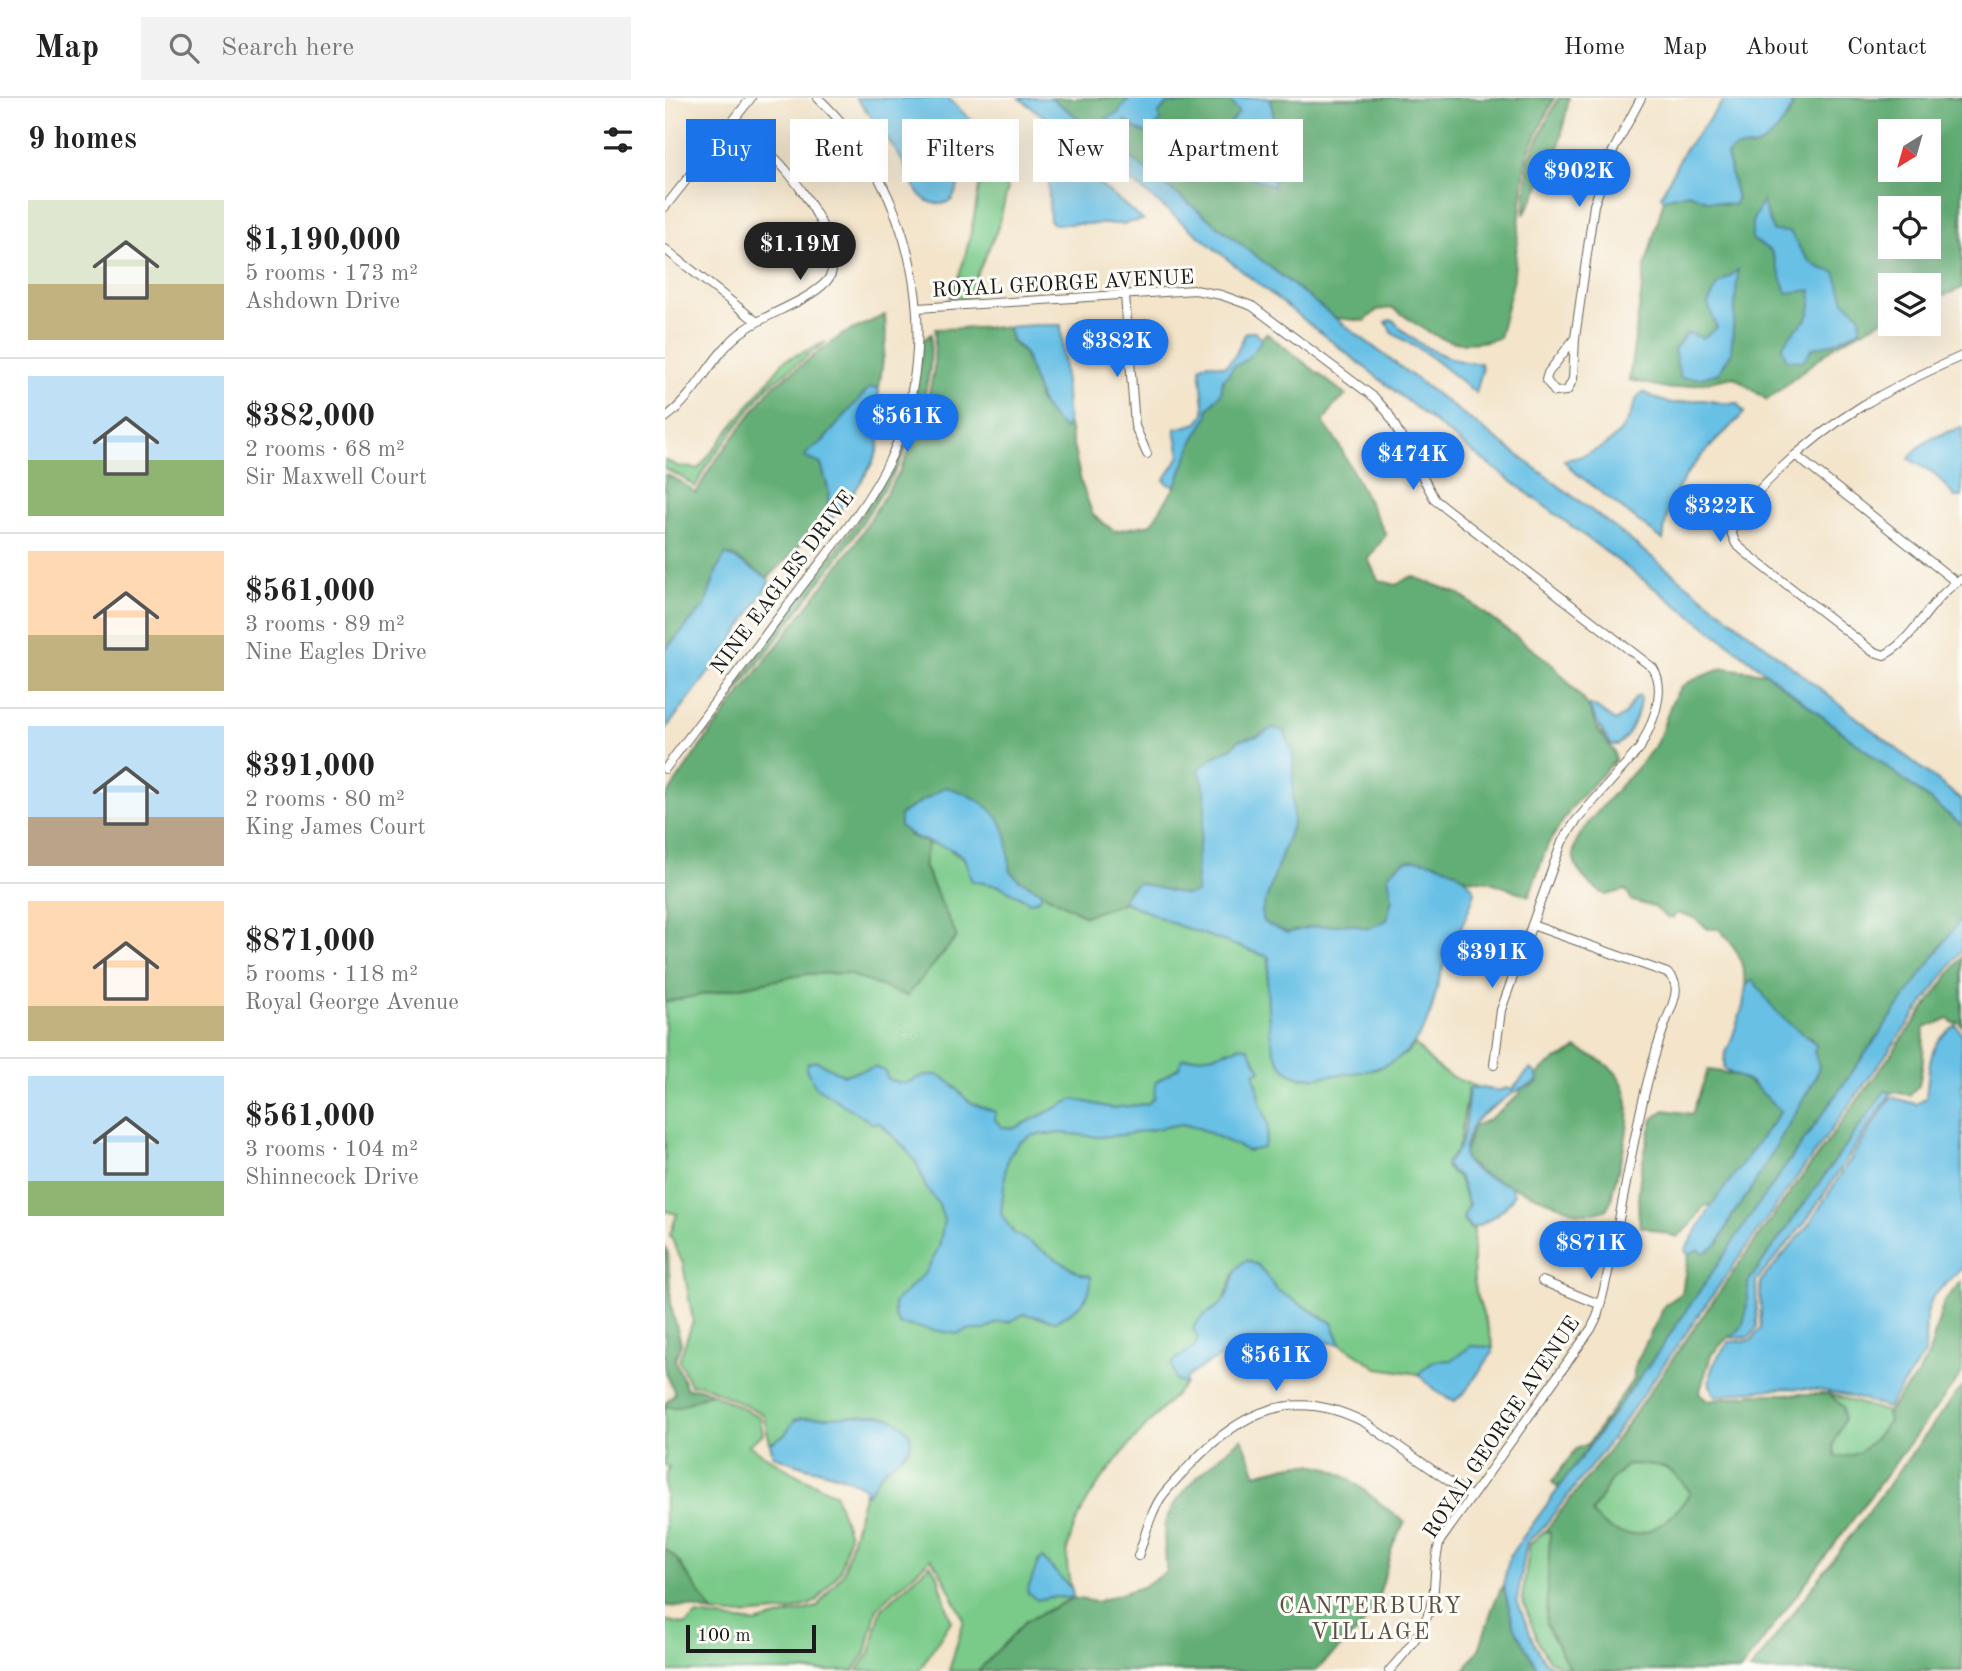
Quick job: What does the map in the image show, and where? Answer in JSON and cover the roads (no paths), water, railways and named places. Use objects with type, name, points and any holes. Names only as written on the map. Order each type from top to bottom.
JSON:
[{"type":"street","points":[[735,119],[751,98]]},
{"type":"street","name":"NINE EAGLES DRIVE","points":[[665,769],[843,532],[880,478],[899,436],[910,396],[918,309],[903,232],[886,191],[860,146],[818,98]]},
{"type":"street","points":[[1575,338],[1548,373],[1546,380],[1555,391],[1567,391],[1571,386],[1594,205],[1612,151],[1641,98]]},
{"type":"street","points":[[665,418],[694,390],[737,336],[757,321],[816,290],[832,273],[834,259],[816,214],[804,193],[776,159]]},
{"type":"street","points":[[665,207],[686,181]]},
{"type":"street","points":[[665,248],[757,321]]},
{"type":"street","name":"ROYAL GEORGE AVENUE","points":[[918,309],[1195,290],[1221,295],[1252,306],[1382,405],[1435,500],[1656,673],[1660,688],[1647,735],[1640,748],[1568,832],[1532,925],[1667,973],[1676,985],[1677,992],[1650,1072],[1601,1305],[1591,1329],[1440,1541],[1436,1553],[1433,1596],[1427,1618],[1410,1648],[1389,1671]]},
{"type":"street","points":[[1125,295],[1135,426],[1147,454]]},
{"type":"street","points":[[1795,455],[1959,581],[1925,612],[1897,649],[1884,655],[1872,651],[1735,544],[1731,533],[1736,519],[1765,484],[1795,455],[1827,427],[1902,382],[1962,356]]},
{"type":"street","points":[[1494,1065],[1501,1010],[1532,925]]},
{"type":"street","points":[[1542,1281],[1601,1305]]},
{"type":"street","points":[[1137,1556],[1162,1496],[1212,1442],[1241,1420],[1287,1406],[1328,1407],[1351,1415],[1470,1496]]},
{"type":"water","points":[[856,98],[948,98],[970,119],[902,119],[902,160],[888,140],[888,119],[873,119]]},
{"type":"water","points":[[1019,98],[1051,98],[1079,119],[1047,119]]},
{"type":"water","points":[[1129,98],[1269,98],[1274,119],[1234,119],[1239,112],[1229,100],[1214,104],[1168,103],[1159,113],[1160,119],[1143,119],[1143,132],[1129,123],[1129,119],[1106,118],[1118,113]]},
{"type":"water","points":[[1726,98],[1788,98],[1793,106],[1779,128],[1764,142],[1754,147],[1736,149],[1727,155],[1737,200],[1734,205],[1709,201],[1688,193],[1664,199],[1661,196],[1683,152]]},
{"type":"water","points":[[1129,156],[1143,167],[1143,182],[1162,182],[1335,318],[1611,525],[1962,800],[1962,825],[1737,650],[1471,451],[1129,180]]},
{"type":"water","points":[[912,182],[959,182],[952,200],[940,204],[925,200]]},
{"type":"water","points":[[1048,182],[1097,182],[1143,220],[1122,224],[1055,224],[1050,221]]},
{"type":"water","points":[[1762,201],[1773,231],[1790,232],[1812,263],[1835,272],[1844,301],[1860,315],[1860,330],[1831,344],[1813,348],[1803,361],[1787,360],[1782,347],[1807,318],[1811,290],[1787,293],[1771,251],[1752,239],[1752,222]]},
{"type":"water","points":[[1738,270],[1731,353],[1719,373],[1700,378],[1680,378],[1674,350],[1687,333],[1703,338],[1717,328],[1708,304],[1717,286]]},
{"type":"water","points":[[1390,320],[1421,344],[1445,356],[1481,363],[1482,370],[1476,393],[1427,354],[1392,333],[1386,322]]},
{"type":"water","points":[[1061,325],[1068,421],[1065,429],[1050,415],[1042,402],[1025,354],[1013,341],[1008,327]]},
{"type":"water","points":[[1246,332],[1255,332],[1262,339],[1250,355],[1243,362],[1234,365],[1223,379],[1221,393],[1208,409],[1208,416],[1194,439],[1176,485],[1169,485],[1164,480],[1180,456],[1175,429],[1198,423],[1204,413],[1200,367],[1207,363],[1225,366],[1235,356]]},
{"type":"water","points":[[869,388],[879,388],[877,450],[860,484],[830,519],[827,518],[829,491],[821,464],[805,457],[823,441]]},
{"type":"water","points":[[1643,392],[1671,403],[1708,400],[1737,403],[1744,413],[1702,455],[1680,484],[1666,519],[1663,540],[1572,470],[1564,460],[1594,451],[1611,440],[1625,425],[1636,400]]},
{"type":"water","points":[[1962,427],[1962,497],[1955,497],[1935,474],[1909,459],[1926,442]]},
{"type":"water","points":[[726,554],[768,578],[769,583],[732,642],[665,730],[665,650],[705,606],[717,570]]},
{"type":"water","points":[[1640,696],[1631,729],[1623,741],[1612,745],[1588,705],[1594,706],[1615,721],[1624,715],[1636,697]]},
{"type":"water","points":[[1273,728],[1284,731],[1293,754],[1293,822],[1262,911],[1263,922],[1287,933],[1312,927],[1351,924],[1367,929],[1387,920],[1392,899],[1388,875],[1408,860],[1421,860],[1448,868],[1464,878],[1475,892],[1442,970],[1431,1011],[1421,1034],[1400,1057],[1375,1069],[1312,1077],[1299,1076],[1288,1071],[1275,1053],[1270,1035],[1267,988],[1269,957],[1177,925],[1123,899],[1138,883],[1186,895],[1196,893],[1197,860],[1206,803],[1203,781],[1198,769],[1233,747],[1239,740],[1258,736]]},
{"type":"water","points":[[945,787],[973,797],[996,816],[1006,838],[1011,872],[1019,880],[1041,891],[1041,897],[1030,902],[1000,886],[972,881],[966,861],[961,855],[908,833],[900,826],[900,815]]},
{"type":"water","points":[[1962,917],[1962,950],[1755,1235],[1606,1447],[1541,1530],[1527,1542],[1517,1600],[1535,1646],[1546,1663],[1562,1671],[1539,1671],[1514,1626],[1503,1585],[1510,1555],[1659,1351],[1754,1211]]},
{"type":"water","points":[[1752,980],[1777,1012],[1816,1045],[1814,1052],[1819,1066],[1815,1079],[1748,1194],[1733,1214],[1718,1244],[1704,1253],[1698,1249],[1688,1255],[1685,1250],[1712,1205],[1781,1111],[1751,1082],[1728,1072],[1724,1067],[1725,1052],[1743,1006],[1746,986]]},
{"type":"water","points":[[1956,1025],[1962,1034],[1962,1268],[1933,1296],[1926,1316],[1925,1353],[1887,1408],[1821,1390],[1788,1388],[1715,1396],[1711,1389],[1710,1375],[1720,1354],[1729,1342],[1752,1340],[1761,1327],[1760,1282],[1807,1227],[1891,1097],[1916,1104],[1926,1098],[1934,1048],[1946,1032]]},
{"type":"water","points":[[1241,1046],[1248,1048],[1261,1070],[1254,1073],[1254,1077],[1268,1126],[1263,1148],[1248,1151],[1201,1129],[1182,1124],[1098,1137],[1062,1133],[1033,1135],[1020,1142],[1009,1156],[1001,1214],[1014,1233],[1081,1274],[1091,1276],[1089,1292],[1076,1309],[1056,1321],[1024,1314],[1009,1322],[998,1322],[985,1330],[968,1330],[957,1334],[899,1324],[894,1315],[894,1303],[926,1272],[939,1247],[944,1220],[939,1205],[925,1186],[917,1164],[905,1148],[880,1123],[872,1123],[816,1087],[806,1069],[808,1063],[817,1061],[843,1075],[875,1067],[886,1071],[887,1078],[900,1083],[936,1075],[952,1084],[970,1102],[996,1112],[995,1120],[1002,1127],[1015,1128],[1074,1099],[1112,1108],[1147,1104],[1154,1098],[1156,1082],[1179,1067],[1182,1059],[1215,1055]]},
{"type":"water","points":[[1530,1069],[1535,1072],[1538,1081],[1518,1090],[1482,1115],[1475,1122],[1468,1137],[1464,1149],[1467,1163],[1481,1174],[1510,1186],[1514,1193],[1508,1204],[1496,1215],[1471,1228],[1463,1218],[1469,1205],[1459,1176],[1446,1164],[1461,1144],[1469,1089],[1477,1087],[1512,1090]]},
{"type":"water","points":[[1885,1091],[1891,1093],[1804,1224],[1756,1281],[1757,1327],[1750,1337],[1730,1338],[1737,1333],[1744,1320],[1749,1281]]},
{"type":"water","points":[[1246,1260],[1258,1265],[1277,1290],[1332,1323],[1341,1344],[1299,1341],[1260,1344],[1222,1356],[1186,1378],[1185,1384],[1176,1380],[1172,1365],[1177,1358],[1195,1347],[1198,1337],[1193,1329],[1203,1316],[1225,1299],[1235,1273]]},
{"type":"water","points":[[1471,1346],[1491,1347],[1493,1352],[1465,1392],[1455,1401],[1438,1393],[1418,1374],[1434,1361],[1452,1360]]},
{"type":"water","points":[[876,1415],[902,1425],[910,1436],[910,1442],[906,1452],[883,1471],[866,1495],[865,1488],[854,1482],[773,1455],[770,1444],[785,1434],[795,1420]]},
{"type":"water","points":[[1042,1558],[1072,1589],[1073,1598],[1050,1597],[1037,1600],[1027,1592]]},
{"type":"district","name":"CANTERBURY VILLAGE","points":[[1371,1618]]}]
